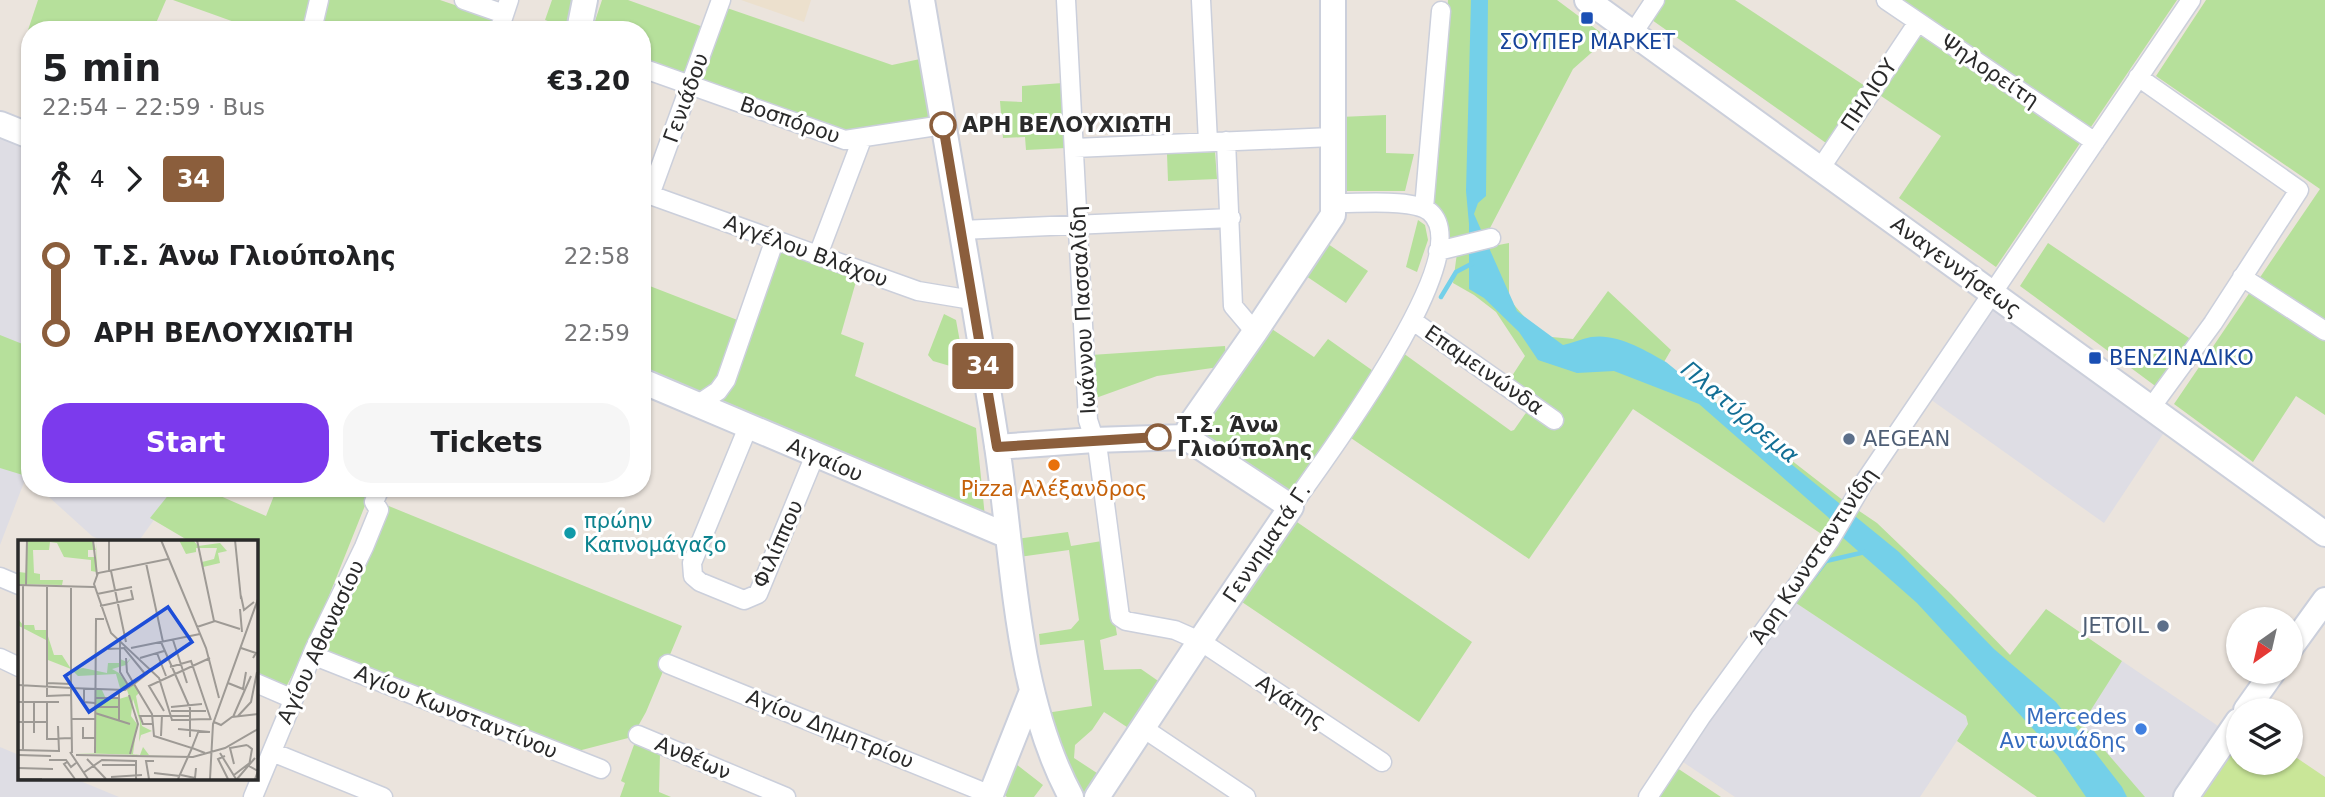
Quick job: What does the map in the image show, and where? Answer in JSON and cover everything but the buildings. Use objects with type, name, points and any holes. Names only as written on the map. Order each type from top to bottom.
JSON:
[{"type":"street","points":[[314,21],[319,0]]},
{"type":"street","points":[[464,0],[504,15]]},
{"type":"street","points":[[581,21],[585,0]]},
{"type":"street","name":"Γενιάδου","points":[[651,181],[691,86],[720,0]]},
{"type":"street","points":[[922,0],[997,447],[1032,691],[1046,740],[1071,797]]},
{"type":"street","name":"Ιωάννου Πασσαλίδη","points":[[1066,0],[1088,420],[1098,451],[1120,617],[1126,621],[1175,630],[1200,641]]},
{"type":"street","points":[[1201,0],[1208,142]]},
{"type":"street","points":[[1185,437],[1192,422],[1333,215],[1333,0]]},
{"type":"street","name":"Αναγεννήσεως","points":[[1587,0],[2325,534]]},
{"type":"street","points":[[1633,33],[1655,0]]},
{"type":"street","name":"Ψηλορείτη","points":[[1886,0],[2095,142]]},
{"type":"street","name":"Άρη Κωνσταντινίδη","points":[[1648,797],[1701,716],[1830,541],[1863,484],[2095,142],[2187,1]]},
{"type":"street","points":[[1335,203],[1400,204],[1424,208],[1441,11]]},
{"type":"street","name":"ΠΗΛΙΟΥ","points":[[1820,169],[1918,22]]},
{"type":"street","name":"Βοσπόρου","points":[[651,71],[845,141],[943,125]]},
{"type":"street","points":[[2138,77],[2299,190],[2171,383],[2150,409]]},
{"type":"street","points":[[0,124],[21,132]]},
{"type":"street","points":[[1074,148],[1332,137]]},
{"type":"street","points":[[818,255],[862,139]]},
{"type":"street","points":[[1226,141],[1233,306],[1255,332]]},
{"type":"street","name":"Αγγέλου Βλάχου","points":[[651,195],[918,291],[972,300]]},
{"type":"street","name":"Γεννηματά Γ.","points":[[1097,797],[1392,357],[1413,321],[1429,288],[1438,251],[1436,221],[1424,208]]},
{"type":"street","points":[[961,230],[1231,218]]},
{"type":"street","points":[[1438,251],[1491,238]]},
{"type":"street","points":[[697,405],[718,391],[726,380],[775,239]]},
{"type":"street","points":[[2242,277],[2325,331]]},
{"type":"street","name":"Επαμεινώνδα","points":[[1413,321],[1554,420]]},
{"type":"street","name":"Αιγαίου","points":[[651,385],[1008,536]]},
{"type":"street","name":"Φιλίππου","points":[[748,427],[692,563],[693,576],[700,582],[744,600],[758,594],[815,455]]},
{"type":"street","points":[[997,447],[1185,437],[1291,508]]},
{"type":"street","points":[[961,517],[974,515],[984,509],[997,492],[1001,480]]},
{"type":"street","name":"Αγίου Αθανασίου","points":[[253,797],[260,769],[272,752],[312,655],[364,547],[379,510],[374,502],[376,497]]},
{"type":"street","points":[[0,577],[18,585]]},
{"type":"street","points":[[2303,634],[2321,614]]},
{"type":"street","name":"Αγάπης","points":[[1200,641],[1382,762]]},
{"type":"street","name":"Αγίου Κωνσταντίνου","points":[[312,655],[601,769]]},
{"type":"street","name":"Αγίου Δημητρίου","points":[[668,664],[990,796]]},
{"type":"street","points":[[257,683],[293,699]]},
{"type":"street","points":[[990,796],[1032,691]]},
{"type":"street","points":[[1143,728],[1246,797]]},
{"type":"street","points":[[1012,739],[1026,731],[1037,732],[1046,740]]},
{"type":"street","name":"Ανθέων","points":[[638,735],[786,797]]},
{"type":"street","points":[[2186,797],[2226,739]]},
{"type":"street","points":[[272,752],[383,797]]},
{"type":"shaded area","points":[[741,0],[811,0],[804,22]]},
{"type":"shaded area","points":[[0,133],[21,141],[21,490],[0,545]]},
{"type":"shaded area","points":[[1995,307],[2165,431],[2104,523],[1930,399]]},
{"type":"shaded area","points":[[49,497],[170,497],[139,540],[100,540]]},
{"type":"shaded area","points":[[1790,599],[1966,716],[1968,724],[1920,797],[1735,797],[1683,762]]},
{"type":"shaded area","points":[[2122,661],[2221,728],[2175,797],[2145,797],[2081,724]]},
{"type":"shaded area","points":[[0,747],[18,755],[18,780],[78,780],[119,797],[0,797]]},
{"type":"green space","points":[[38,0],[166,0],[157,21],[31,21]]},
{"type":"green space","points":[[173,0],[440,0],[496,19],[495,21],[232,21]]},
{"type":"green space","points":[[552,0],[573,0],[568,21],[545,20]]},
{"type":"green space","points":[[602,0],[628,0],[706,28],[689,79],[651,65],[651,21],[595,21]]},
{"type":"green space","points":[[1448,0],[1557,0],[1608,38],[1573,69],[1490,228],[1480,236],[1451,241],[1432,197]]},
{"type":"green space","points":[[1665,0],[1735,0],[1865,86],[1826,143],[1652,20]]},
{"type":"green space","points":[[1902,0],[2177,0],[1996,267],[1899,198],[1941,136],[1878,94],[1927,18]]},
{"type":"green space","points":[[2206,0],[2325,0],[2325,415],[2296,396],[2253,462],[2174,404],[2320,189],[2156,76]]},
{"type":"green space","points":[[727,8],[892,65],[920,59],[930,121],[854,135],[701,82]]},
{"type":"green space","points":[[1063,83],[1066,148],[1026,150],[1025,137],[1003,138],[1000,101],[1022,102],[1022,86]]},
{"type":"green space","points":[[1386,115],[1386,153],[1414,154],[1405,191],[1344,191],[1340,117]]},
{"type":"green space","points":[[1215,152],[1217,179],[1168,181],[1167,154]]},
{"type":"green space","points":[[1418,220],[1425,225],[1428,240],[1417,272],[1406,267]]},
{"type":"green space","points":[[1509,243],[1509,299],[1541,336],[1573,339],[1608,291],[1671,350],[1664,362],[1840,498],[1877,523],[2010,655],[2046,609],[2122,661],[2082,724],[2145,797],[2037,797],[1957,741],[1968,724],[1966,716],[1790,599],[1832,541],[1633,409],[1529,559],[1348,436],[1403,353],[1511,431],[1514,430],[1535,400],[1508,382],[1525,356],[1496,312],[1453,283],[1457,253]]},
{"type":"green space","points":[[2048,243],[2192,340],[2158,388],[2020,286]]},
{"type":"green space","points":[[1328,244],[1368,271],[1346,303],[1306,276]]},
{"type":"green space","points":[[784,251],[857,278],[841,334],[864,343],[855,376],[976,428],[985,517],[651,379],[651,286],[740,321],[778,255]]},
{"type":"green space","points":[[944,314],[956,320],[960,342],[952,344],[957,368],[933,361],[928,355]]},
{"type":"green space","points":[[1269,327],[1314,357],[1328,339],[1376,373],[1294,494],[1198,434]]},
{"type":"green space","points":[[0,335],[21,343],[21,474],[0,468]]},
{"type":"green space","points":[[1225,346],[1226,357],[1219,367],[1157,376],[1093,399],[1091,355]]},
{"type":"green space","points":[[167,497],[223,497],[266,516],[273,497],[368,497],[315,631],[286,687],[257,676],[257,540],[187,540],[150,518]]},
{"type":"green space","points":[[379,502],[682,626],[646,712],[632,737],[574,752],[320,652]]},
{"type":"green space","points":[[1294,520],[1472,642],[1419,722],[1239,600]]},
{"type":"green space","points":[[1068,532],[1071,546],[1102,541],[1117,635],[1100,640],[1104,670],[1141,669],[1164,685],[1133,731],[1104,712],[1092,730],[1075,745],[1074,758],[1103,777],[1090,797],[1080,797],[1046,713],[1092,706],[1084,640],[1040,645],[1039,634],[1071,629],[1079,620],[1069,550],[1019,557],[1016,539]]},
{"type":"green space","points":[[635,742],[660,753],[659,792],[671,797],[620,797],[625,783],[621,781]]},
{"type":"green space","points":[[1011,760],[1043,785],[1034,797],[1007,797],[1000,791]]},
{"type":"green space","points":[[2226,760],[2226,775],[2303,775],[2303,762],[2325,777],[2325,797],[2201,797]]},
{"type":"green space","points":[[1674,766],[1721,797],[1653,797]]},
{"type":"water","points":[[1471,0],[1488,0],[1486,196],[1478,203],[1474,214],[1517,311],[1563,345],[1601,336],[1630,344],[1666,362],[1899,552],[1994,649],[2056,702],[2127,797],[2086,797],[2058,756],[1917,603],[1841,536],[1829,518],[1699,404],[1614,371],[1577,373],[1538,360],[1519,332],[1484,298],[1469,289],[1466,191]]},
{"type":"waterway","points":[[1441,297],[1456,272],[1473,263]]},
{"type":"waterway","points":[[1813,578],[1826,561],[1865,552]]},
{"type":"bus line","name":"34","points":[[943,125],[997,447],[1158,437]]},
{"type":"place","name":"ΣΟΥΠΕΡ ΜΑΡΚΕΤ","points":[[1587,18]]},
{"type":"place","name":"ΑΡΗ ΒΕΛΟΥΧΙΩΤΗ","points":[[943,125]]},
{"type":"place","name":"ΒΕΝΖΙΝΑΔΙΚΟ","points":[[2095,358]]},
{"type":"place","name":"Τ.Σ. Άνω Γλιούπολης","points":[[1158,437]]},
{"type":"place","name":"AEGEAN","points":[[1849,439]]},
{"type":"place","name":"Pizza Αλέξανδρος","points":[[1054,465]]},
{"type":"place","name":"πρώην Καπνομάγαζο","points":[[570,533]]},
{"type":"place","name":"JETOIL","points":[[2163,626]]},
{"type":"place","name":"Mercedes Αντωνιάδης","points":[[2141,729]]},
{"type":"water label","name":"Πλατύρρεμα","points":[[1740,412]]}]
